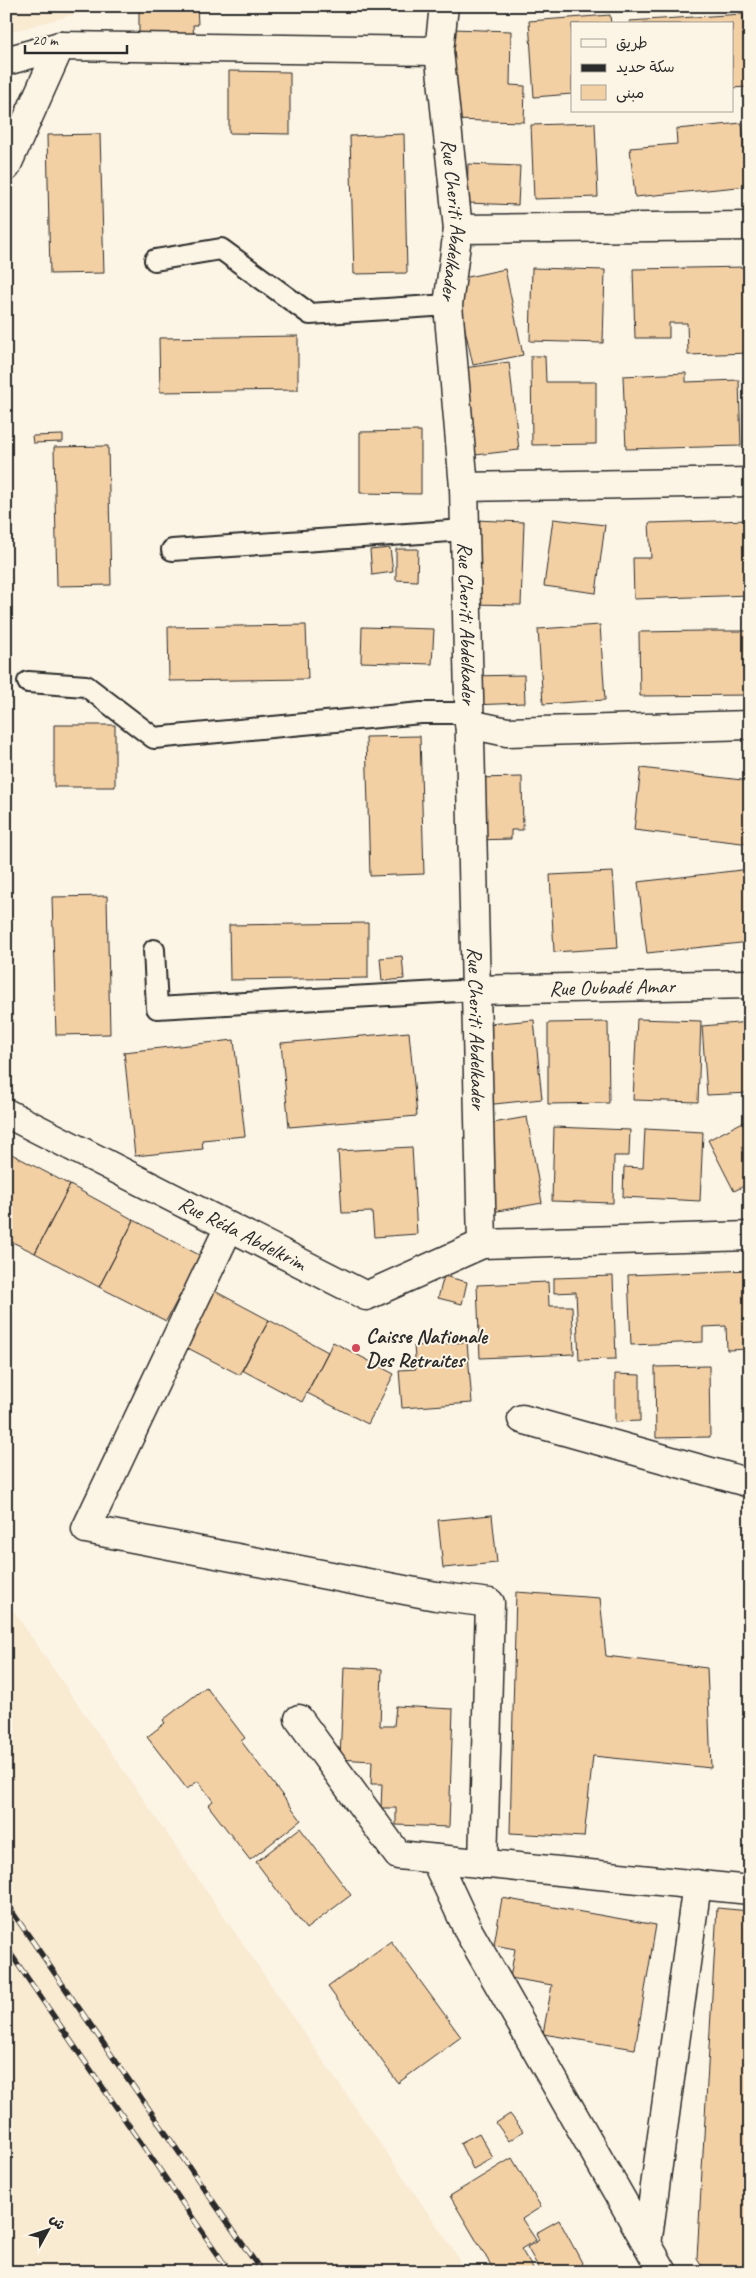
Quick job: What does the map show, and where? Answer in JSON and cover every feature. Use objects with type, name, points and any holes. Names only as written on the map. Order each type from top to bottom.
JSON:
[{"type":"street","name":"Rue Cheriti Abdelkader","points":[[444,6],[439,51],[458,229],[448,305],[464,487],[482,1244]]},
{"type":"street","points":[[6,167],[60,46]]},
{"type":"street","points":[[6,61],[60,46],[439,51]]},
{"type":"street","points":[[458,229],[750,226]]},
{"type":"street","points":[[464,487],[750,482]]},
{"type":"street","points":[[469,719],[507,732],[750,725]]},
{"type":"street","name":"Rue Oubadé Amar","points":[[476,990],[750,984]]},
{"type":"street","name":"Rue Réda Abdelkrim","points":[[6,1113],[366,1296],[482,1244]]},
{"type":"street","points":[[229,1227],[86,1529],[436,1596],[490,1603],[483,1864]]},
{"type":"street","points":[[482,1244],[750,1236]]},
{"type":"street","points":[[522,1419],[750,1483]]},
{"type":"street","points":[[299,1718],[398,1855],[750,1890]]},
{"type":"street","points":[[435,1859],[469,1932],[662,2272]]},
{"type":"street","points":[[647,2244],[697,1884]]},
{"type":"lane","points":[[155,260],[221,249],[310,314],[448,305]]},
{"type":"lane","points":[[172,550],[465,530]]},
{"type":"lane","points":[[28,682],[86,686],[154,738],[421,713],[469,719]]},
{"type":"lane","points":[[154,950],[157,1008],[476,990]]},
{"type":"shaded area","points":[[6,6],[78,6],[80,13],[6,33]]},
{"type":"shaded area","points":[[6,1600],[455,2252],[464,2272],[6,2272]]},
{"type":"building","points":[[139,6],[197,6],[198,25],[193,25],[194,43],[139,44]]},
{"type":"building","points":[[743,14],[747,87],[734,88],[734,22],[629,21]]},
{"type":"building","points":[[610,15],[611,22],[571,22],[571,94],[534,97],[529,21]]},
{"type":"building","points":[[453,29],[511,31],[510,85],[525,86],[524,122],[451,120]]},
{"type":"building","points":[[229,71],[290,72],[290,134],[229,133]]},
{"type":"building","points":[[595,123],[598,197],[534,199],[531,125]]},
{"type":"building","points":[[742,123],[748,186],[635,197],[630,148],[677,144],[676,129]]},
{"type":"building","points":[[100,134],[104,273],[50,274],[47,135]]},
{"type":"building","points":[[404,134],[407,273],[354,274],[350,136]]},
{"type":"building","points":[[468,164],[520,166],[518,205],[467,203]]},
{"type":"building","points":[[748,267],[750,353],[688,355],[687,323],[669,323],[669,338],[635,338],[633,269]]},
{"type":"building","points":[[532,268],[605,270],[603,343],[530,341]]},
{"type":"building","points":[[505,269],[523,355],[473,365],[454,280]]},
{"type":"building","points":[[298,336],[298,390],[160,392],[159,338]]},
{"type":"building","points":[[531,356],[545,356],[546,382],[596,382],[596,444],[532,445]]},
{"type":"building","points":[[509,362],[519,450],[467,456],[456,369]]},
{"type":"building","points":[[686,373],[686,382],[739,380],[741,446],[626,449],[623,376]]},
{"type":"building","points":[[421,431],[421,494],[360,493],[360,432]]},
{"type":"building","points":[[63,435],[63,442],[33,443],[32,436]]},
{"type":"building","points":[[108,446],[111,585],[57,586],[54,447]]},
{"type":"building","points":[[553,519],[605,525],[596,593],[544,586]]},
{"type":"building","points":[[474,520],[524,522],[521,605],[471,604]]},
{"type":"building","points":[[750,520],[750,595],[634,599],[633,558],[651,558],[649,523]]},
{"type":"building","points":[[390,548],[393,572],[372,575],[370,550]]},
{"type":"building","points":[[396,549],[418,549],[417,581],[396,580]]},
{"type":"building","points":[[306,625],[308,679],[169,681],[168,627]]},
{"type":"building","points":[[600,625],[605,700],[543,704],[538,629]]},
{"type":"building","points":[[362,627],[434,629],[432,664],[361,662]]},
{"type":"building","points":[[750,631],[750,695],[640,696],[639,632]]},
{"type":"building","points":[[524,675],[525,703],[471,705],[469,676]]},
{"type":"building","points":[[54,725],[115,725],[115,787],[54,787]]},
{"type":"building","points":[[420,736],[424,874],[370,876],[366,737]]},
{"type":"building","points":[[641,768],[750,781],[750,844],[634,830]]},
{"type":"building","points":[[522,777],[523,830],[511,830],[511,839],[475,840],[474,778]]},
{"type":"building","points":[[750,869],[750,942],[647,953],[638,882]]},
{"type":"building","points":[[613,872],[618,948],[554,952],[550,875]]},
{"type":"building","points":[[107,896],[110,1034],[56,1035],[52,897]]},
{"type":"building","points":[[368,923],[368,978],[230,980],[229,925]]},
{"type":"building","points":[[402,956],[404,979],[382,981],[380,958]]},
{"type":"building","points":[[637,1019],[701,1021],[698,1102],[633,1100]]},
{"type":"building","points":[[534,1020],[542,1099],[485,1105],[477,1025]]},
{"type":"building","points":[[608,1022],[609,1103],[548,1104],[548,1023]]},
{"type":"building","points":[[750,1022],[750,1093],[707,1095],[702,1026]]},
{"type":"building","points":[[409,1032],[417,1116],[289,1127],[281,1043]]},
{"type":"building","points":[[234,1040],[245,1136],[202,1140],[203,1149],[135,1156],[124,1052]]},
{"type":"building","points":[[527,1117],[542,1203],[492,1212],[476,1126]]},
{"type":"building","points":[[743,1122],[750,1135],[750,1183],[734,1191],[708,1140]]},
{"type":"building","points":[[554,1127],[630,1130],[629,1156],[614,1156],[613,1203],[552,1201]]},
{"type":"building","points":[[645,1129],[703,1132],[700,1201],[623,1197],[624,1167],[643,1168]]},
{"type":"building","points":[[412,1147],[417,1234],[374,1237],[372,1212],[342,1213],[338,1151]]},
{"type":"building","points":[[6,1151],[70,1185],[35,1253],[6,1239]]},
{"type":"building","points":[[70,1185],[134,1220],[99,1287],[35,1253]]},
{"type":"building","points":[[134,1220],[201,1256],[166,1321],[99,1287]]},
{"type":"building","points":[[750,1270],[750,1349],[727,1350],[726,1326],[703,1327],[703,1342],[631,1345],[628,1275]]},
{"type":"building","points":[[444,1276],[467,1282],[462,1304],[438,1298]]},
{"type":"building","points":[[613,1276],[616,1359],[579,1360],[576,1292],[554,1293],[554,1278]]},
{"type":"building","points":[[548,1282],[549,1306],[572,1306],[574,1354],[480,1358],[477,1285]]},
{"type":"building","points":[[209,1288],[269,1320],[240,1375],[180,1344]]},
{"type":"building","points":[[269,1320],[328,1352],[302,1402],[242,1370]]},
{"type":"building","points":[[333,1342],[394,1374],[368,1424],[307,1393]]},
{"type":"building","points":[[467,1342],[472,1403],[402,1408],[399,1370],[416,1369],[414,1346]]},
{"type":"building","points":[[709,1366],[710,1437],[656,1438],[655,1367]]},
{"type":"building","points":[[615,1374],[640,1375],[640,1421],[615,1422]]},
{"type":"building","points":[[492,1515],[497,1563],[443,1568],[438,1520]]},
{"type":"building","points":[[516,1592],[600,1598],[606,1656],[707,1668],[711,1768],[593,1756],[584,1837],[510,1833]]},
{"type":"building","points":[[344,1667],[382,1669],[380,1726],[394,1726],[396,1706],[453,1709],[449,1827],[396,1825],[396,1808],[381,1808],[382,1784],[371,1784],[372,1761],[340,1759]]},
{"type":"building","points":[[206,1687],[245,1738],[241,1741],[301,1820],[250,1860],[208,1805],[213,1801],[198,1781],[187,1789],[147,1737],[165,1723],[163,1720]]},
{"type":"building","points":[[300,1828],[351,1895],[306,1929],[256,1862]]},
{"type":"building","points":[[502,1898],[656,1925],[635,2049],[543,2034],[552,1985],[510,1978],[515,1949],[494,1945]]},
{"type":"building","points":[[717,1908],[750,1911],[750,2272],[706,2272],[697,2258]]},
{"type":"building","points":[[391,1941],[461,2037],[398,2083],[328,1987]]},
{"type":"building","points":[[510,2114],[523,2131],[509,2141],[496,2123]]},
{"type":"building","points":[[479,2133],[493,2158],[473,2169],[460,2143]]},
{"type":"building","points":[[512,2158],[541,2207],[522,2219],[536,2240],[521,2249],[535,2272],[495,2272],[450,2196]]},
{"type":"building","points":[[559,2220],[587,2272],[541,2272],[527,2247],[539,2240],[536,2233]]},
{"type":"railway","points":[[6,1903],[262,2272]]},
{"type":"railway","points":[[6,1947],[230,2272]]},
{"type":"place","name":"Caisse Nationale Des Retraites","points":[[356,1348]]}]
